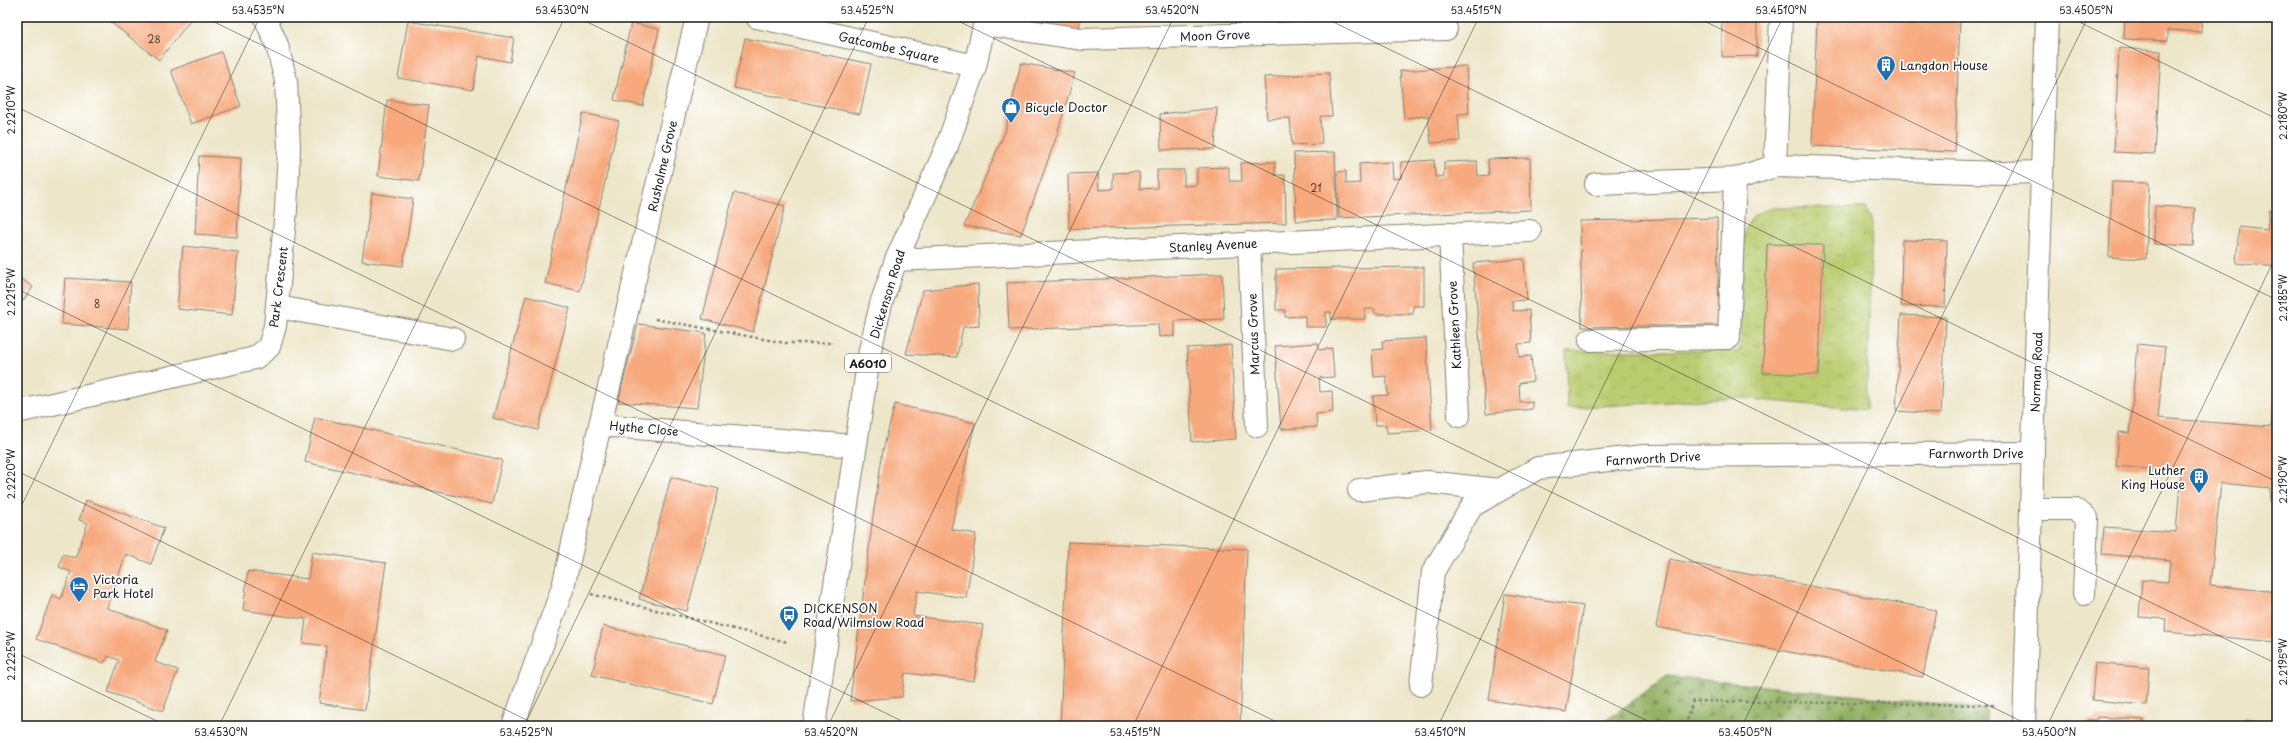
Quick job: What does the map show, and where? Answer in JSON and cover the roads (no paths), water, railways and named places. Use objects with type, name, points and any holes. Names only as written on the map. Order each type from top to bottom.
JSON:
[{"type":"main road","name":"Park Crescent","points":[[17,412],[255,358],[268,347],[275,326],[278,307],[286,210],[289,140],[286,81],[277,45],[265,17]]},
{"type":"main road","name":"Rusholme Grove","points":[[600,424],[696,17]]},
{"type":"main road","name":"Gatcombe Square","points":[[757,17],[975,66]]},
{"type":"main road","points":[[1775,166],[1781,17]]},
{"type":"main road","name":"Norman Road","points":[[2024,717],[2047,17]]},
{"type":"main road","name":"Dickenson Road","points":[[814,726],[854,446],[870,350],[881,304],[896,260],[946,149],[975,66],[985,21]]},
{"type":"main road","name":"Moon Grove","points":[[985,21],[1082,39],[1446,29]]},
{"type":"main road","points":[[1596,184],[1735,180],[1775,166],[2003,173],[2041,172]]},
{"type":"main road","points":[[1590,340],[1729,338],[1735,180]]},
{"type":"main road","name":"Stanley Avenue","points":[[896,260],[1530,231]]},
{"type":"main road","name":"Kathleen Grove","points":[[1450,234],[1459,416]]},
{"type":"main road","name":"Marcus Grove","points":[[1249,243],[1257,426]]},
{"type":"main road","points":[[278,307],[453,339]]},
{"type":"main road","name":"Hythe Close","points":[[513,726],[563,587],[600,424],[854,446]]},
{"type":"main road","name":"Farnworth Drive","points":[[1421,685],[1434,572],[1472,506],[1538,468],[1644,456],[2033,453]]},
{"type":"main road","points":[[1359,490],[1427,482],[1499,490]]},
{"type":"main road","points":[[2031,509],[2074,509],[2087,518],[2084,594]]},
{"type":"place","name":"Langdon House","points":[[1886,82]]},
{"type":"place","name":"Bicycle Doctor","points":[[1011,124]]},
{"type":"place","name":"Luther King House","points":[[2199,494]]},
{"type":"place","name":"Victoria Park Hotel","points":[[79,603]]},
{"type":"place","name":"DICKENSON Road/Wilmslow Road","points":[[789,632]]}]
